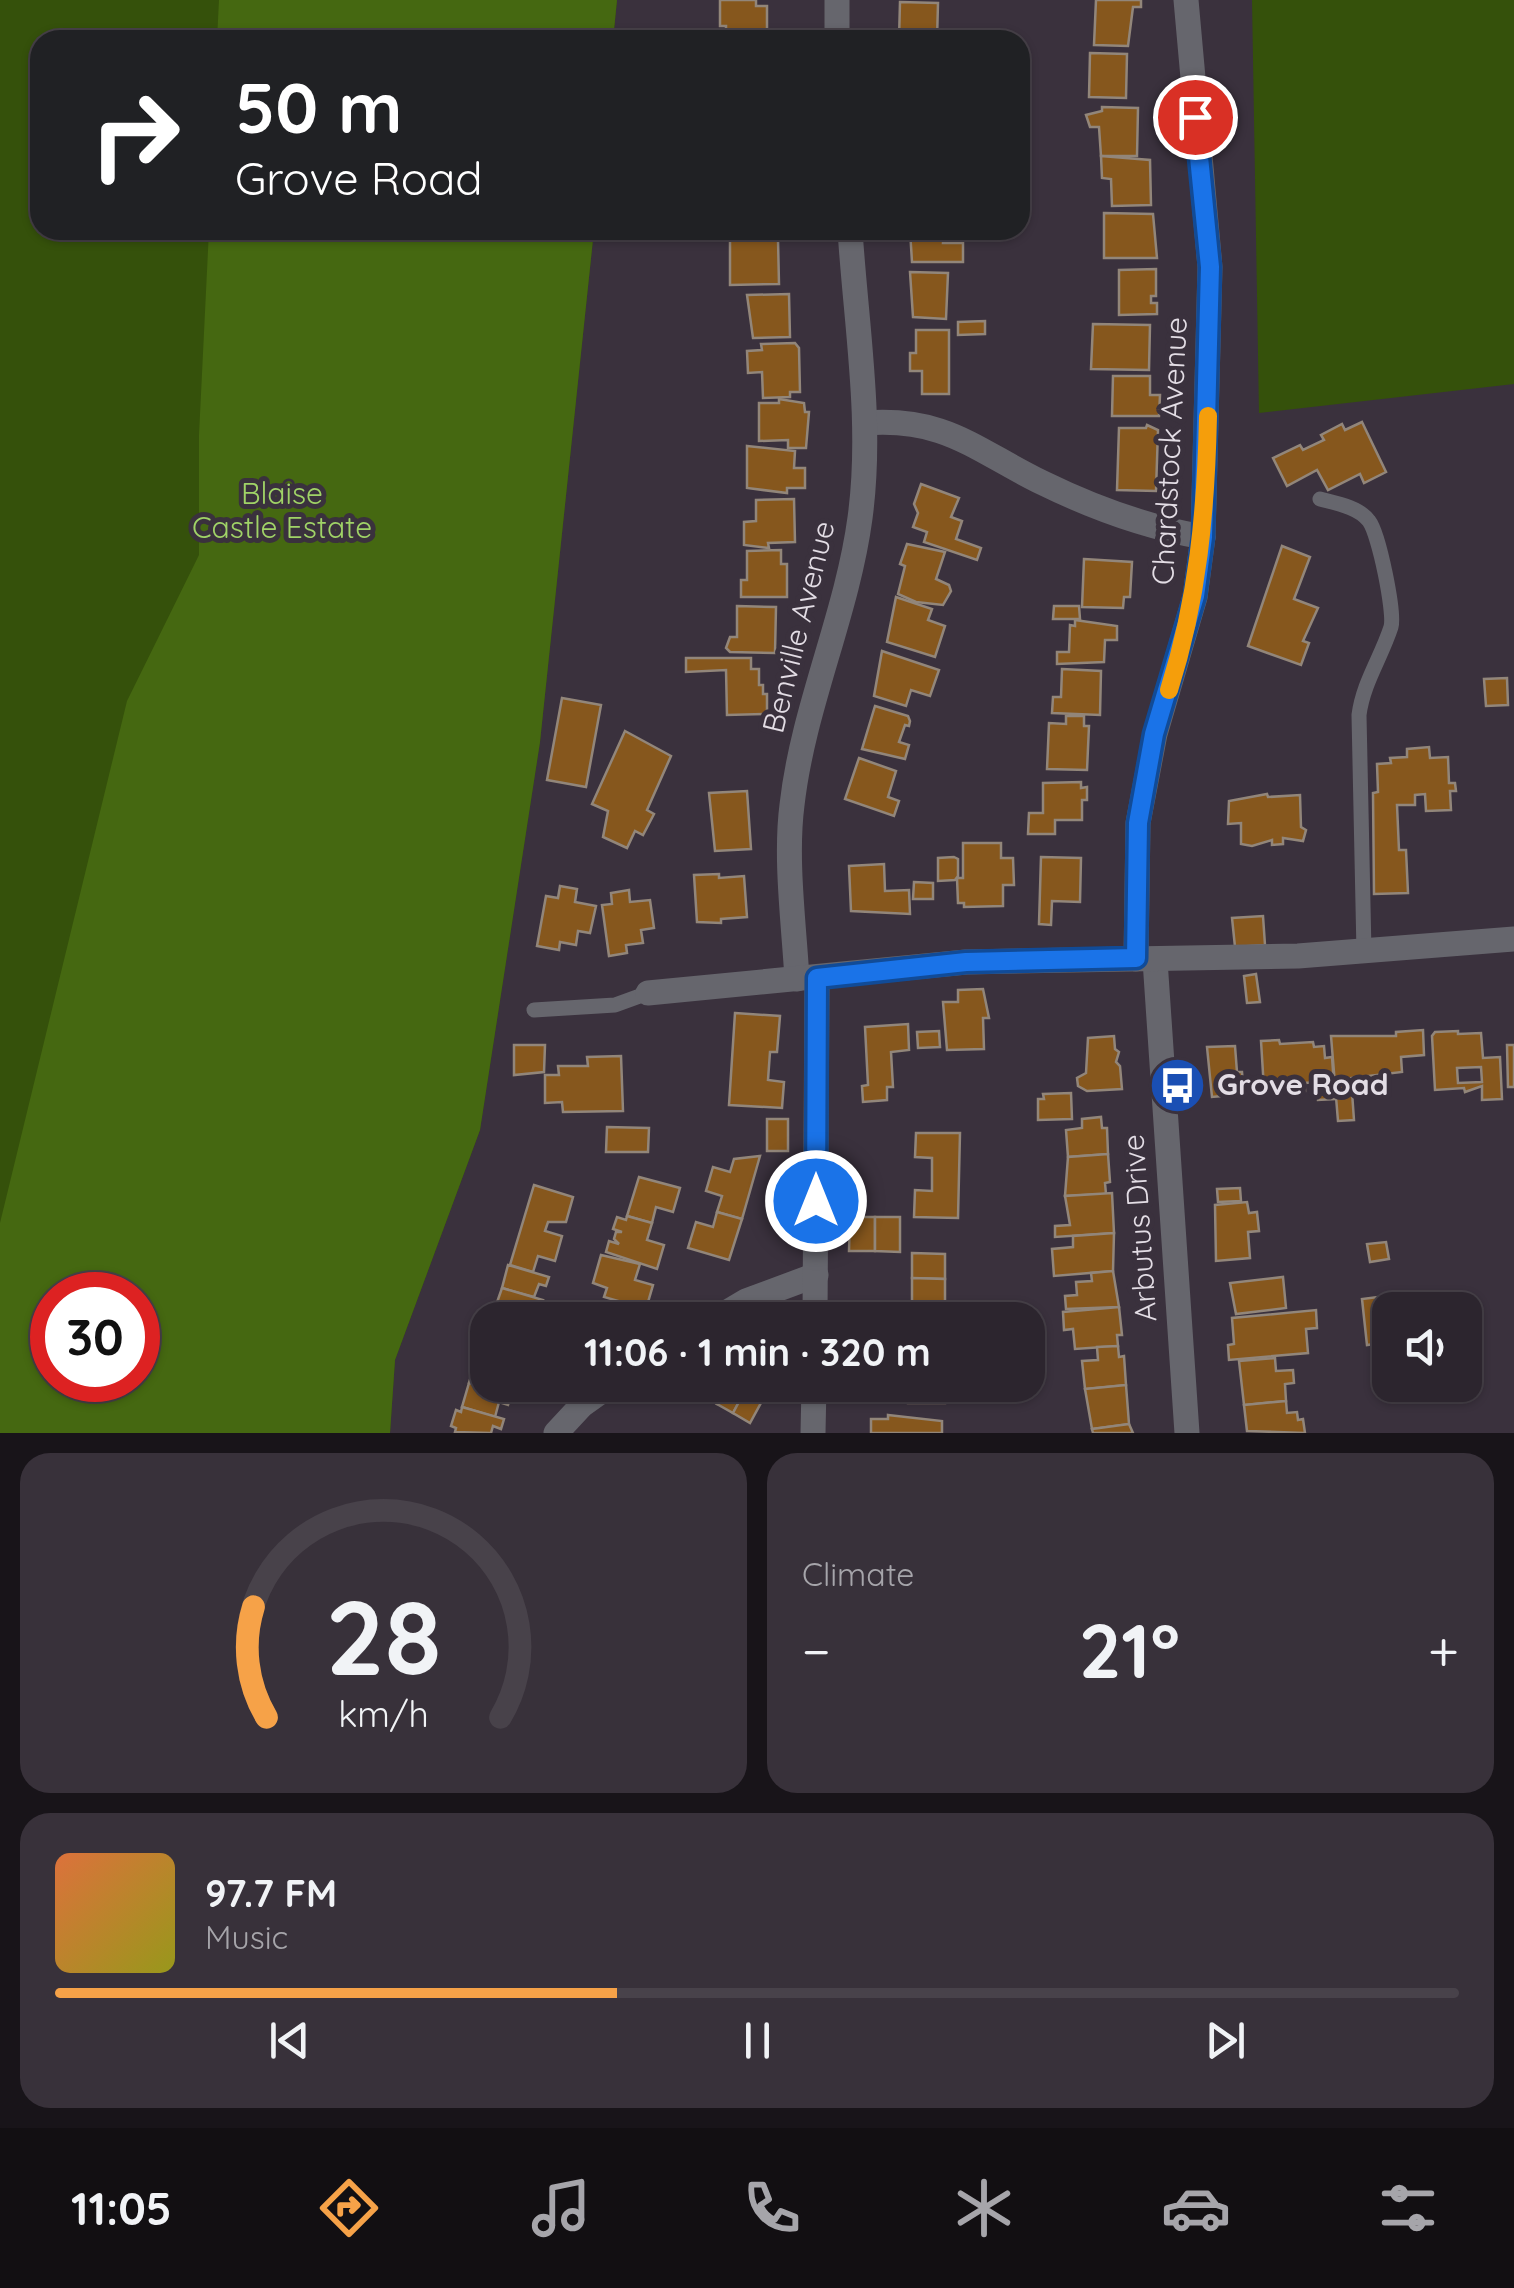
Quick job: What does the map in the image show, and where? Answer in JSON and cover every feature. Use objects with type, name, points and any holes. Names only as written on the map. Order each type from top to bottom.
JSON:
[{"type":"street","points":[[837,30],[838,0]]},
{"type":"street","name":"Chardstock Avenue","points":[[1146,959],[1138,823],[1154,734],[1195,596],[1203,537],[1210,267],[1186,0]]},
{"type":"street","name":"Benville Avenue","points":[[815,1302],[807,979],[791,808],[855,543],[865,423],[851,240]]},
{"type":"street","points":[[865,423],[914,422],[933,426],[1040,482],[1136,524],[1203,537]]},
{"type":"street","points":[[648,993],[966,962],[1364,952],[1514,939]]},
{"type":"street","name":"Arbutus Drive","points":[[1146,959],[1186,1433]]},
{"type":"street","points":[[744,1302],[816,1275]]},
{"type":"street","points":[[556,1433],[585,1402]]},
{"type":"street","points":[[813,1433],[814,1402]]},
{"type":"lane","points":[[1320,499],[1346,506],[1369,521],[1377,540],[1392,623],[1361,698],[1359,715],[1364,952]]},
{"type":"lane","points":[[534,1010],[614,1006],[648,993]]},
{"type":"green space","name":"Blaise Castle Estate","points":[[0,0],[617,0],[614,30],[30,30],[30,240],[593,240],[540,742],[480,1130],[395,1360],[390,1433],[0,1433]]},
{"type":"green space","points":[[219,0],[617,0],[614,30],[218,30]]},
{"type":"green space","points":[[1252,0],[1514,0],[1514,384],[1259,413]]},
{"type":"green space","name":"Blaise Castle Estate","points":[[209,240],[593,240],[540,742],[480,1130],[395,1360],[390,1433],[0,1433],[0,1223],[127,701],[199,555],[199,435]]},
{"type":"building","points":[[720,0],[756,0],[756,6],[767,6],[767,30],[726,30],[726,26],[720,26]]},
{"type":"building","points":[[1096,0],[1141,0],[1141,7],[1133,7],[1128,46],[1094,45]]},
{"type":"building","points":[[900,2],[938,3],[937,30],[899,30]]},
{"type":"building","points":[[1090,53],[1127,54],[1126,98],[1089,97]]},
{"type":"building","points":[[1102,107],[1138,108],[1137,156],[1101,156],[1099,127],[1090,127],[1086,115],[1102,111]]},
{"type":"building","points":[[1101,156],[1150,160],[1151,205],[1112,206],[1111,179],[1102,178]]},
{"type":"building","points":[[1104,213],[1153,214],[1157,258],[1104,258]]},
{"type":"building","points":[[730,240],[778,240],[779,284],[730,285]]},
{"type":"building","points":[[911,240],[963,243],[963,262],[912,262]]},
{"type":"building","points":[[1156,269],[1156,296],[1151,296],[1151,303],[1157,303],[1157,314],[1119,315],[1119,270]]},
{"type":"building","points":[[910,272],[948,273],[946,319],[913,317]]},
{"type":"building","points":[[789,294],[790,337],[753,338],[747,295]]},
{"type":"building","points":[[985,321],[985,334],[958,335],[958,322]]},
{"type":"building","points":[[1093,324],[1150,325],[1149,370],[1091,369]]},
{"type":"building","points":[[916,330],[949,330],[949,394],[922,394],[922,371],[910,371],[910,353],[916,353]]},
{"type":"building","points":[[795,343],[799,348],[800,392],[790,392],[790,397],[763,398],[762,372],[748,373],[747,351],[762,350],[761,344]]},
{"type":"building","points":[[1113,376],[1150,376],[1150,395],[1160,395],[1159,416],[1112,416]]},
{"type":"building","points":[[779,399],[804,403],[805,412],[809,412],[806,448],[788,448],[788,440],[759,441],[759,403],[779,403]]},
{"type":"building","points":[[1362,422],[1386,472],[1364,483],[1360,474],[1328,490],[1317,470],[1287,486],[1273,458],[1300,445],[1303,450],[1324,440],[1321,435],[1342,424],[1345,430]]},
{"type":"building","points":[[1147,425],[1158,430],[1156,491],[1117,490],[1119,428]]},
{"type":"building","points":[[747,446],[795,451],[794,468],[805,468],[805,488],[787,488],[787,493],[747,488]]},
{"type":"building","points":[[921,484],[959,498],[951,517],[962,521],[956,539],[981,548],[977,560],[924,542],[927,532],[913,527],[918,513],[914,504]]},
{"type":"building","points":[[794,499],[795,542],[768,543],[769,548],[744,545],[744,522],[756,521],[756,500]]},
{"type":"building","points":[[907,544],[945,552],[936,579],[949,585],[951,591],[943,605],[916,602],[898,594],[905,566],[900,564]]},
{"type":"building","points":[[1282,546],[1310,557],[1294,599],[1318,608],[1303,641],[1309,643],[1301,665],[1248,646]]},
{"type":"building","points":[[781,550],[781,564],[787,564],[787,597],[741,597],[741,580],[747,580],[747,551]]},
{"type":"building","points":[[1084,559],[1132,562],[1130,597],[1124,597],[1123,608],[1082,607]]},
{"type":"building","points":[[896,597],[932,609],[928,620],[945,626],[935,657],[887,642]]},
{"type":"building","points":[[737,606],[776,607],[775,653],[730,652],[726,648],[730,637],[737,637]]},
{"type":"building","points":[[1054,606],[1079,606],[1080,619],[1053,619]]},
{"type":"building","points":[[1075,620],[1117,626],[1117,640],[1105,640],[1104,662],[1057,664],[1057,652],[1069,652],[1070,625],[1075,626]]},
{"type":"building","points":[[882,651],[939,670],[930,696],[911,690],[906,706],[874,696]]},
{"type":"building","points":[[686,658],[751,658],[751,669],[759,669],[759,685],[767,694],[767,714],[727,715],[726,670],[686,672]]},
{"type":"building","points":[[1062,669],[1101,671],[1100,715],[1052,713],[1053,697],[1061,697]]},
{"type":"building","points":[[1507,678],[1508,705],[1486,706],[1484,679]]},
{"type":"building","points":[[562,698],[601,705],[586,787],[547,780]]},
{"type":"building","points":[[875,706],[908,716],[909,726],[905,725],[899,742],[909,745],[905,759],[862,749]]},
{"type":"building","points":[[1066,716],[1084,716],[1084,726],[1089,726],[1087,770],[1047,769],[1049,723],[1066,724]]},
{"type":"building","points":[[625,731],[671,756],[647,810],[654,814],[643,835],[635,831],[627,848],[603,837],[608,811],[592,804]]},
{"type":"building","points":[[1429,747],[1430,758],[1448,757],[1449,783],[1455,783],[1456,791],[1450,791],[1451,810],[1426,811],[1425,794],[1415,795],[1415,805],[1397,805],[1399,850],[1406,850],[1408,893],[1374,894],[1373,793],[1378,792],[1377,764],[1407,757],[1407,749]]},
{"type":"building","points":[[859,758],[896,771],[888,797],[899,801],[894,816],[845,799]]},
{"type":"building","points":[[1081,782],[1081,788],[1087,787],[1082,820],[1055,820],[1055,834],[1028,834],[1029,813],[1043,813],[1043,783]]},
{"type":"building","points":[[747,791],[751,849],[715,851],[709,793]]},
{"type":"building","points":[[1267,794],[1300,795],[1301,827],[1306,830],[1303,841],[1283,838],[1283,844],[1272,845],[1272,840],[1252,846],[1241,844],[1241,823],[1228,824],[1229,801]]},
{"type":"building","points":[[963,843],[1001,843],[1001,858],[1013,858],[1014,885],[1003,885],[1003,906],[964,907],[964,903],[958,903],[957,878],[963,878]]},
{"type":"building","points":[[1041,857],[1081,858],[1080,902],[1052,901],[1051,925],[1039,924]]},
{"type":"building","points":[[938,858],[958,859],[958,876],[955,880],[938,881]]},
{"type":"building","points":[[884,864],[885,891],[909,890],[910,914],[851,911],[849,866]]},
{"type":"building","points":[[719,874],[719,878],[744,876],[747,917],[721,919],[721,923],[697,922],[694,875]]},
{"type":"building","points":[[914,882],[933,883],[933,899],[913,899]]},
{"type":"building","points":[[560,886],[577,889],[575,902],[596,906],[590,933],[578,931],[576,945],[560,942],[559,950],[537,946],[546,896],[558,898]]},
{"type":"building","points":[[629,890],[630,902],[650,900],[654,928],[641,930],[643,943],[626,945],[627,953],[609,956],[602,905],[612,904],[611,893]]},
{"type":"building","points":[[1263,916],[1265,945],[1235,947],[1232,918]]},
{"type":"building","points":[[1256,974],[1260,1002],[1247,1003],[1244,976]]},
{"type":"building","points":[[983,989],[989,1018],[983,1018],[984,1049],[947,1050],[943,1002],[958,1002],[958,990]]},
{"type":"building","points":[[735,1013],[780,1016],[777,1052],[770,1052],[768,1080],[784,1082],[782,1108],[729,1105]]},
{"type":"building","points":[[908,1024],[909,1050],[891,1052],[893,1087],[887,1087],[887,1100],[863,1102],[862,1086],[868,1085],[865,1027]]},
{"type":"building","points":[[1423,1030],[1424,1055],[1401,1057],[1402,1072],[1351,1078],[1354,1120],[1338,1121],[1331,1036],[1396,1036],[1396,1032]]},
{"type":"building","points":[[939,1031],[940,1047],[918,1048],[917,1032]]},
{"type":"building","points":[[1435,1032],[1481,1033],[1483,1058],[1500,1057],[1502,1099],[1482,1100],[1482,1086],[1465,1092],[1464,1088],[1435,1090]],"holes":[[[1481,1067],[1482,1082],[1458,1083],[1457,1068]]]},
{"type":"building","points":[[1114,1036],[1122,1089],[1087,1091],[1078,1086],[1077,1078],[1086,1073],[1088,1038]]},
{"type":"building","points":[[1279,1040],[1280,1044],[1313,1042],[1314,1047],[1324,1046],[1325,1058],[1332,1057],[1335,1099],[1318,1100],[1317,1082],[1305,1083],[1305,1091],[1264,1089],[1261,1041]]},
{"type":"building","points":[[514,1045],[545,1045],[544,1072],[514,1075]]},
{"type":"building","points":[[1507,1045],[1514,1045],[1514,1087],[1508,1087]]},
{"type":"building","points":[[1235,1046],[1237,1072],[1242,1072],[1243,1084],[1222,1086],[1222,1096],[1212,1097],[1207,1047]]},
{"type":"building","points":[[621,1056],[623,1111],[563,1112],[562,1102],[545,1103],[545,1075],[559,1075],[558,1066],[588,1066],[587,1057]]},
{"type":"building","points":[[1071,1093],[1072,1119],[1038,1120],[1038,1099],[1044,1099],[1043,1094]]},
{"type":"building","points":[[1101,1117],[1102,1128],[1107,1128],[1108,1154],[1068,1157],[1066,1130],[1082,1128],[1082,1119]]},
{"type":"building","points":[[767,1119],[788,1119],[788,1151],[767,1151]]},
{"type":"building","points":[[607,1127],[649,1128],[648,1152],[606,1152]]},
{"type":"building","points":[[916,1133],[960,1133],[958,1218],[914,1217],[915,1190],[932,1191],[932,1158],[915,1157]]},
{"type":"building","points":[[1108,1154],[1110,1182],[1105,1183],[1106,1194],[1065,1196],[1068,1157]]},
{"type":"building","points":[[760,1156],[742,1219],[717,1212],[722,1196],[706,1191],[713,1167],[730,1172],[734,1159]]},
{"type":"building","points":[[639,1177],[680,1188],[673,1212],[656,1207],[652,1223],[627,1216]]},
{"type":"building","points":[[534,1185],[573,1197],[566,1222],[548,1222],[545,1231],[562,1236],[555,1261],[538,1256],[533,1272],[510,1265]]},
{"type":"building","points":[[1240,1188],[1241,1201],[1218,1202],[1217,1189]]},
{"type":"building","points":[[1112,1193],[1114,1233],[1055,1237],[1055,1226],[1070,1225],[1065,1196]]},
{"type":"building","points":[[1247,1202],[1249,1213],[1257,1212],[1259,1231],[1248,1232],[1250,1258],[1216,1261],[1215,1205]]},
{"type":"building","points":[[717,1212],[742,1219],[729,1260],[688,1248],[696,1222],[713,1227]]},
{"type":"building","points":[[627,1216],[652,1223],[647,1240],[664,1245],[657,1269],[606,1252],[609,1241],[619,1244],[614,1239],[616,1232],[622,1232],[613,1229],[617,1217],[626,1220]]},
{"type":"building","points":[[850,1217],[875,1217],[875,1251],[849,1251]]},
{"type":"building","points":[[875,1217],[900,1217],[900,1252],[875,1251]]},
{"type":"building","points":[[1114,1233],[1113,1271],[1054,1276],[1052,1249],[1073,1247],[1073,1236]]},
{"type":"building","points":[[1386,1242],[1389,1259],[1370,1262],[1367,1244]]},
{"type":"building","points":[[912,1253],[945,1254],[945,1279],[912,1278]]},
{"type":"building","points":[[601,1255],[640,1264],[635,1280],[653,1285],[648,1302],[622,1302],[604,1297],[607,1288],[593,1283]]},
{"type":"building","points":[[508,1265],[549,1277],[546,1286],[539,1284],[534,1297],[502,1288]]},
{"type":"building","points":[[1113,1271],[1119,1307],[1066,1309],[1065,1296],[1077,1295],[1076,1282],[1092,1281],[1091,1273]]},
{"type":"building","points":[[1283,1277],[1286,1308],[1236,1314],[1230,1283]]},
{"type":"building","points":[[912,1278],[945,1279],[945,1302],[912,1302]]},
{"type":"building","points":[[502,1288],[543,1300],[542,1302],[497,1302]]},
{"type":"building","points":[[1372,1298],[1372,1344],[1367,1345],[1362,1299]]},
{"type":"building","points":[[1119,1307],[1122,1335],[1117,1335],[1118,1346],[1075,1349],[1073,1329],[1064,1330],[1063,1312]]},
{"type":"building","points":[[1316,1310],[1317,1328],[1306,1329],[1308,1353],[1229,1360],[1228,1345],[1234,1344],[1232,1318]]},
{"type":"building","points":[[1118,1346],[1119,1357],[1124,1356],[1126,1385],[1085,1389],[1082,1361],[1098,1360],[1097,1347]]},
{"type":"building","points":[[1275,1358],[1276,1371],[1293,1370],[1294,1383],[1285,1384],[1286,1401],[1244,1405],[1239,1361]]},
{"type":"building","points":[[469,1383],[470,1402],[499,1402],[495,1417],[462,1407]]},
{"type":"building","points":[[1126,1385],[1129,1424],[1092,1429],[1085,1389]]},
{"type":"building","points":[[1286,1401],[1287,1413],[1297,1412],[1298,1420],[1303,1419],[1305,1433],[1247,1431],[1244,1405]]},
{"type":"building","points":[[718,1402],[739,1402],[733,1413]]},
{"type":"building","points":[[739,1402],[762,1402],[750,1423],[733,1413]]},
{"type":"building","points":[[462,1407],[504,1419],[501,1429],[493,1426],[491,1433],[455,1432],[456,1428],[451,1426],[456,1410],[461,1412]]},
{"type":"building","points":[[888,1415],[942,1421],[942,1433],[871,1433],[871,1419],[888,1419]]},
{"type":"building","points":[[1129,1424],[1133,1433],[1093,1433],[1092,1429]]},
{"type":"slow traffic","points":[[1169,690],[1195,596],[1203,537],[1208,416]]},
{"type":"place","name":"Grove Road","points":[[1178,1085]]},
{"type":"route","points":[[816,1201],[817,978],[966,962],[1136,958],[1138,823],[1154,734],[1195,596],[1203,537],[1210,267],[1195,117]]}]
